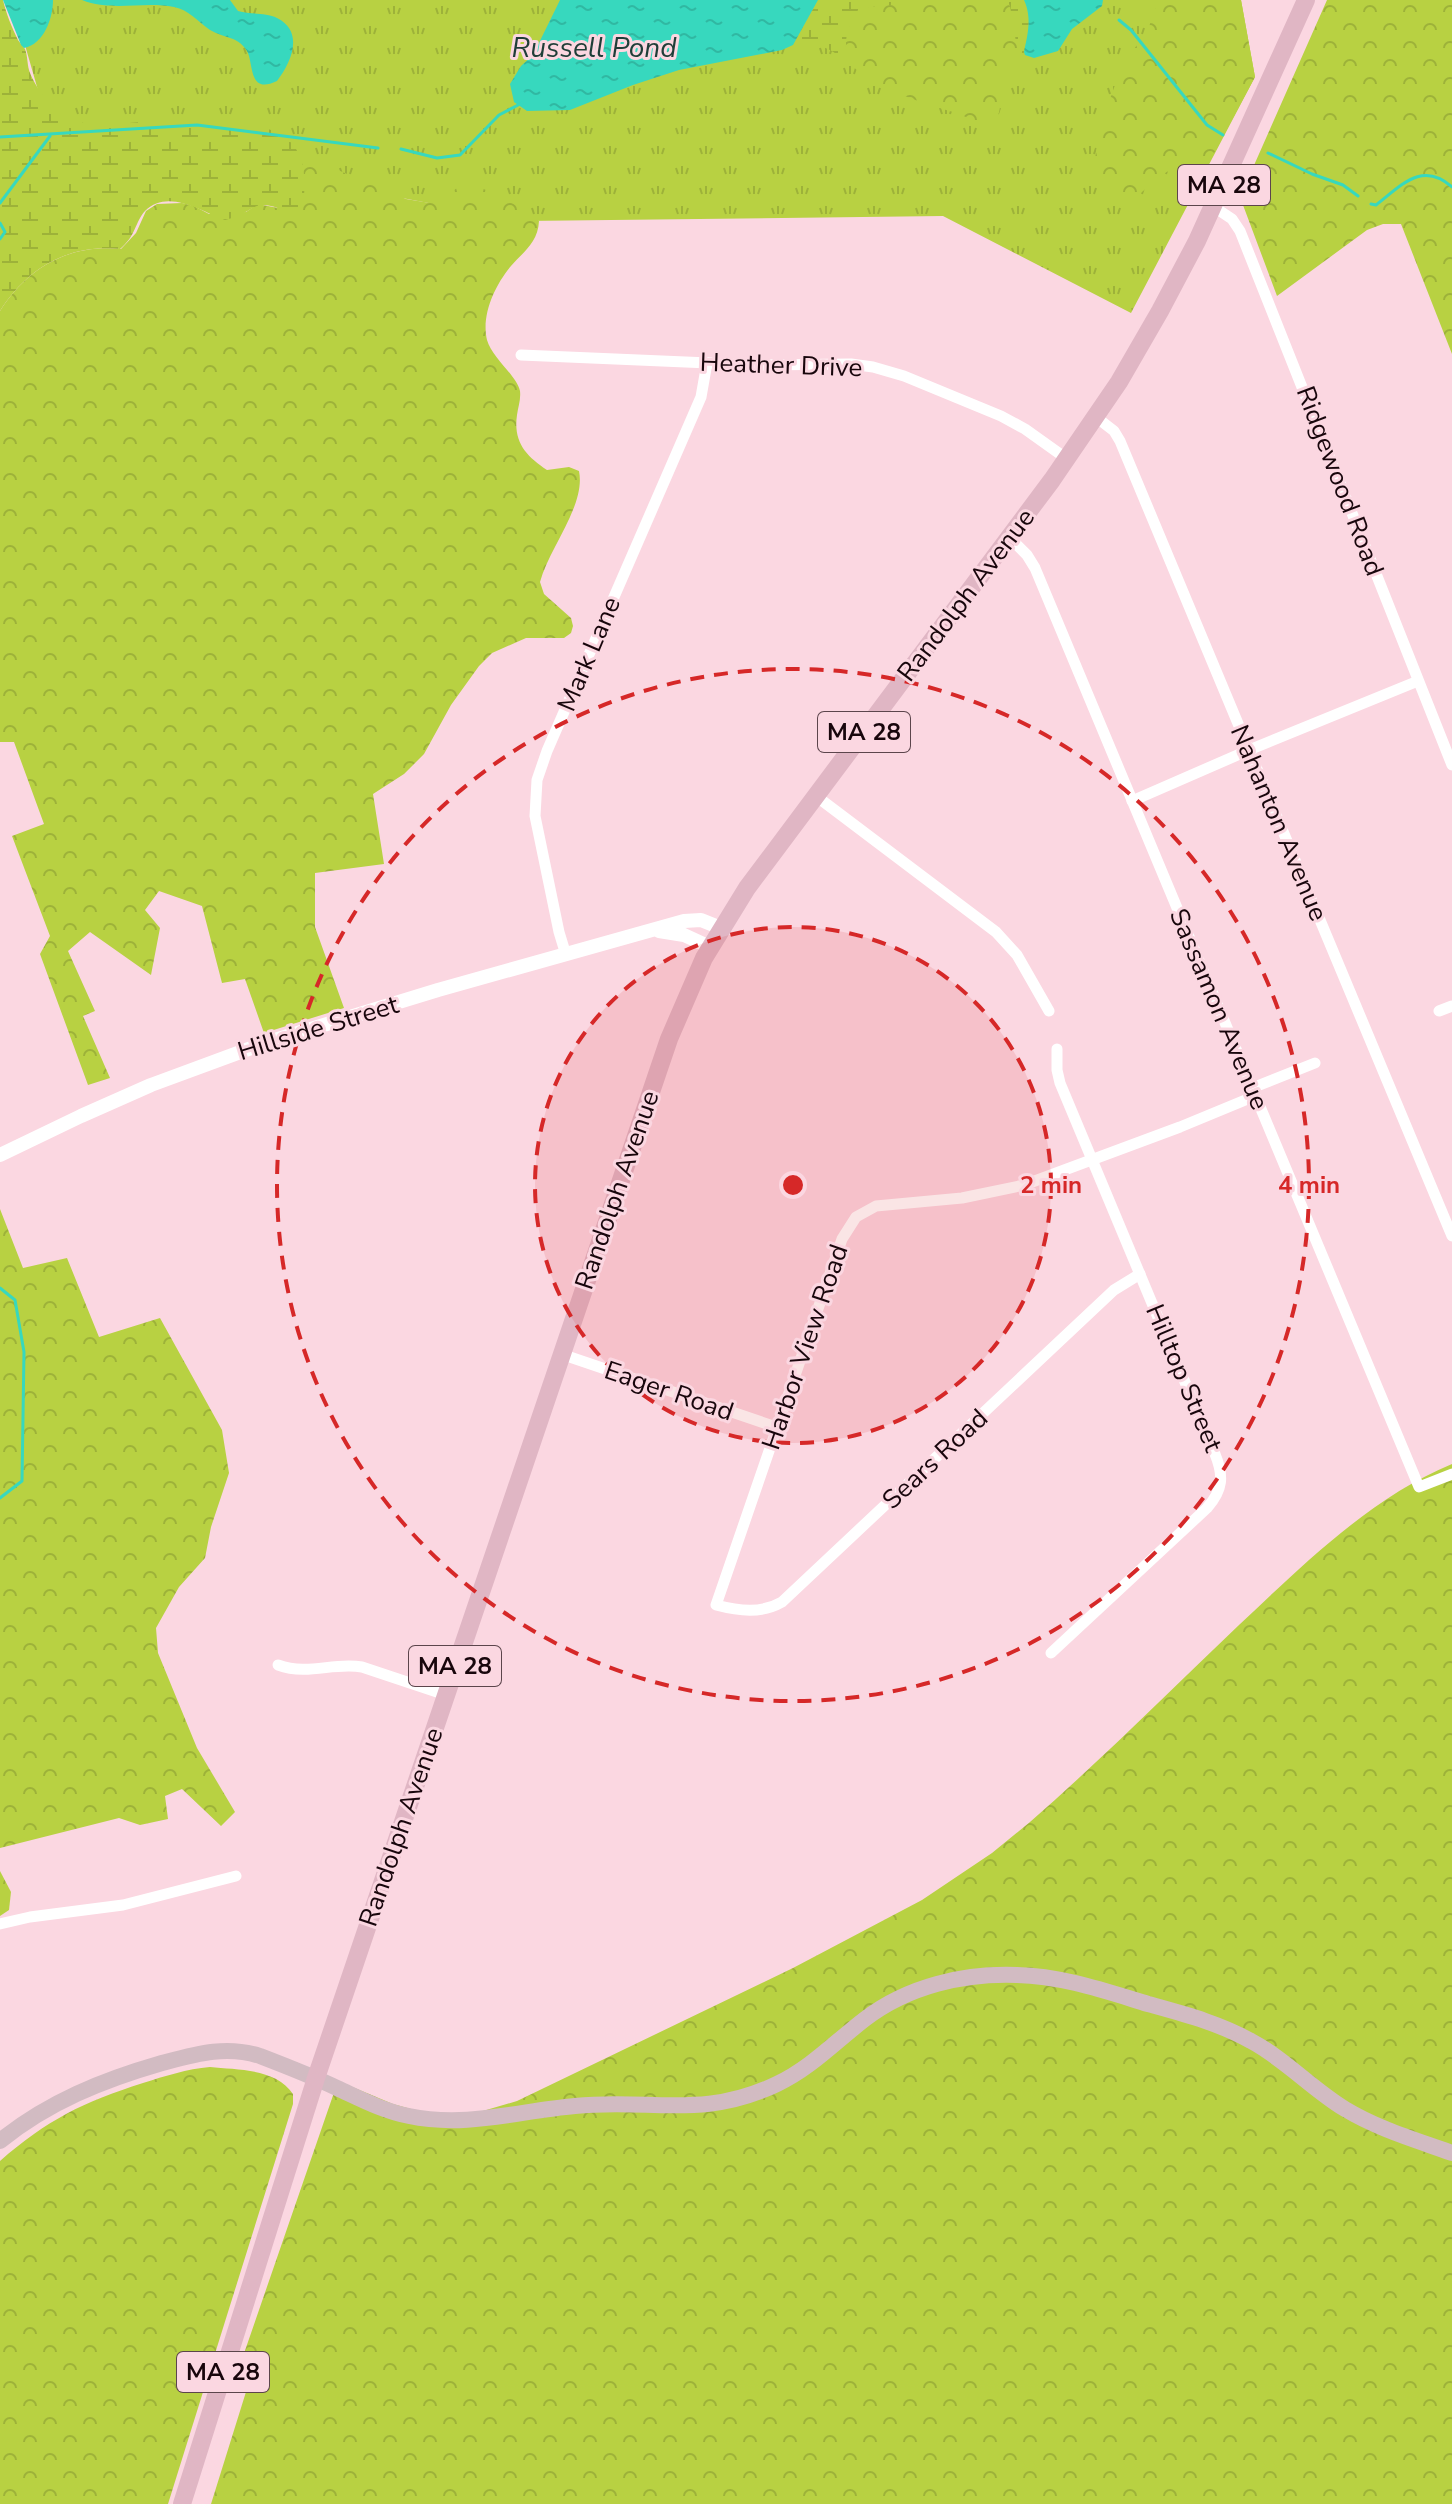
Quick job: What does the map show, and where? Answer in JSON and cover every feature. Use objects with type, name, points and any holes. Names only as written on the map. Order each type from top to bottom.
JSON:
[{"type":"main road","name":"Randolph Avenue","points":[[182,2504],[316,2078],[561,1354],[688,991],[710,947],[747,888],[1096,417],[1155,321],[1214,207],[1306,0]]},
{"type":"main road","points":[[0,2141],[80,2091],[126,2073],[202,2053],[226,2050],[244,2051],[316,2078],[384,2110],[412,2117],[477,2121],[599,2104],[680,2107],[717,2104],[754,2094],[792,2076],[874,2012],[912,1993],[967,1977],[1028,1975],[1088,1986],[1222,2027],[1267,2050],[1356,2116],[1452,2153]]},
{"type":"street","name":"Ridgewood Road","points":[[1214,207],[1232,219],[1240,231],[1452,765]]},
{"type":"street","name":"Heather Drive","points":[[521,355],[873,367],[904,376],[1001,416],[1067,459]]},
{"type":"street","name":"Mark Lane","points":[[566,955],[538,835],[535,806],[537,780],[701,397],[707,363]]},
{"type":"street","name":"Nahanton Avenue","points":[[1096,417],[1120,441],[1452,1236]]},
{"type":"street","name":"Sassamon Avenue","points":[[1009,537],[1031,561],[1419,1487],[1452,1474]]},
{"type":"street","points":[[1132,801],[1418,681]]},
{"type":"street","points":[[816,796],[996,932],[1017,955],[1049,1011]]},
{"type":"street","name":"Hillside Street","points":[[0,1155],[151,1085],[265,1043],[647,931],[693,920],[721,928]]},
{"type":"street","name":"Hillside Street","points":[[647,931],[678,933],[710,947]]},
{"type":"street","points":[[1439,1011],[1452,1006]]},
{"type":"street","name":"Hilltop Street","points":[[1051,1653],[1207,1508],[1217,1497],[1222,1484],[1219,1464],[1058,1077],[1057,1049]]},
{"type":"street","name":"Harbor View Road","points":[[716,1605],[842,1239],[856,1217],[881,1205],[950,1200],[1012,1188],[1193,1123],[1315,1063]]},
{"type":"street","name":"Sears Road","points":[[716,1605],[757,1611],[787,1598],[1114,1290],[1140,1274]]},
{"type":"street","name":"Eager Road","points":[[561,1354],[776,1427]]},
{"type":"street","points":[[278,1665],[297,1671],[362,1667],[446,1695]]},
{"type":"street","points":[[0,1924],[123,1905],[236,1876]]},
{"type":"green space","points":[[0,0],[3,0],[18,40],[25,49],[32,78],[58,113],[92,124],[223,124],[269,129],[286,138],[299,154],[304,177],[302,210],[291,213],[262,205],[225,220],[185,204],[154,204],[145,211],[120,249],[84,250],[51,262],[23,282],[0,311]]},
{"type":"green space","points":[[12,0],[1241,0],[1255,77],[1131,313],[943,216],[524,221],[50,132]]},
{"type":"green space","points":[[818,0],[939,0],[860,8],[847,32],[846,60],[821,46],[793,45]]},
{"type":"green space","points":[[939,0],[1007,0],[1010,7],[1023,56],[1012,71],[1001,74],[1000,109],[988,126],[882,86],[846,60],[847,32],[860,8]]},
{"type":"green space","points":[[1007,0],[1024,0],[1027,7],[1028,29],[1023,56],[1016,42]]},
{"type":"green space","points":[[1158,0],[1241,0],[1255,77],[1206,168],[1173,169],[1137,196],[1123,201],[1102,183],[1096,168],[1097,146],[1122,69],[1148,29]]},
{"type":"green space","points":[[1327,0],[1452,0],[1452,354],[1401,224],[1383,224],[1367,230],[1277,296],[1240,197]]},
{"type":"green space","points":[[299,157],[319,162],[406,199],[430,203],[446,197],[458,187],[471,184],[496,194],[539,221],[533,241],[495,291],[486,330],[490,347],[520,391],[516,425],[519,441],[533,459],[547,470],[569,467],[579,471],[577,498],[540,582],[544,594],[571,618],[573,626],[571,633],[564,638],[526,638],[492,653],[451,705],[424,754],[404,774],[373,794],[384,864],[315,873],[315,927],[344,1008],[264,1033],[245,979],[222,983],[202,906],[159,891],[145,910],[160,928],[151,975],[90,932],[68,951],[95,1011],[83,1016],[110,1078],[88,1085],[40,954],[50,936],[12,836],[44,824],[14,742],[0,742],[0,311],[23,282],[52,262],[84,250],[121,249],[136,233],[146,211],[157,204],[182,203],[209,214],[246,212],[258,204],[278,208],[303,202],[303,173]]},
{"type":"green space","points":[[0,1209],[23,1268],[67,1258],[99,1337],[160,1318],[222,1430],[229,1473],[211,1527],[205,1558],[179,1587],[156,1628],[158,1653],[197,1748],[235,1812],[221,1826],[182,1789],[165,1796],[168,1819],[140,1825],[119,1818],[0,1848]]},
{"type":"green space","points":[[1452,1464],[1452,2504],[211,2504],[255,2363],[240,2365],[338,2081],[393,2104],[429,2114],[476,2113],[517,2101],[793,1968],[922,1900],[992,1853],[1030,1822],[1287,1580],[1339,1535],[1393,1495]]},
{"type":"green space","points":[[0,1871],[11,1892],[9,1910],[0,1916]]},
{"type":"green space","points":[[210,2067],[244,2070],[277,2079],[293,2094],[293,2104],[168,2504],[0,2504],[0,2161],[50,2123],[84,2105],[160,2078]]},
{"type":"water","points":[[3,0],[53,0],[49,22],[42,36],[31,46],[24,48],[21,45]]},
{"type":"water","points":[[82,0],[230,0],[238,11],[273,16],[286,24],[293,39],[291,57],[277,81],[258,83],[243,46],[210,30],[184,11],[162,5],[105,5]]},
{"type":"water","name":"Russell Pond","points":[[560,0],[818,0],[793,45],[782,50],[679,70],[570,110],[527,111],[514,102],[510,84],[521,66],[533,55]]},
{"type":"water","points":[[1024,0],[1103,0],[1102,6],[1072,29],[1058,51],[1034,58],[1024,52],[1029,19]]},
{"type":"waterway","points":[[1119,20],[1131,30],[1207,125],[1223,135]]},
{"type":"waterway","points":[[401,149],[437,158],[460,155],[499,115],[522,103]]},
{"type":"waterway","points":[[0,137],[197,125],[378,148]]},
{"type":"waterway","points":[[0,203],[50,136]]},
{"type":"waterway","points":[[1268,153],[1343,185],[1358,196]]},
{"type":"waterway","points":[[1371,204],[1376,205],[1403,184],[1421,176],[1441,179],[1452,187]]},
{"type":"waterway","points":[[0,223],[5,232],[0,239]]},
{"type":"waterway","points":[[0,1288],[15,1300],[24,1352],[22,1481],[0,1498]]}]
